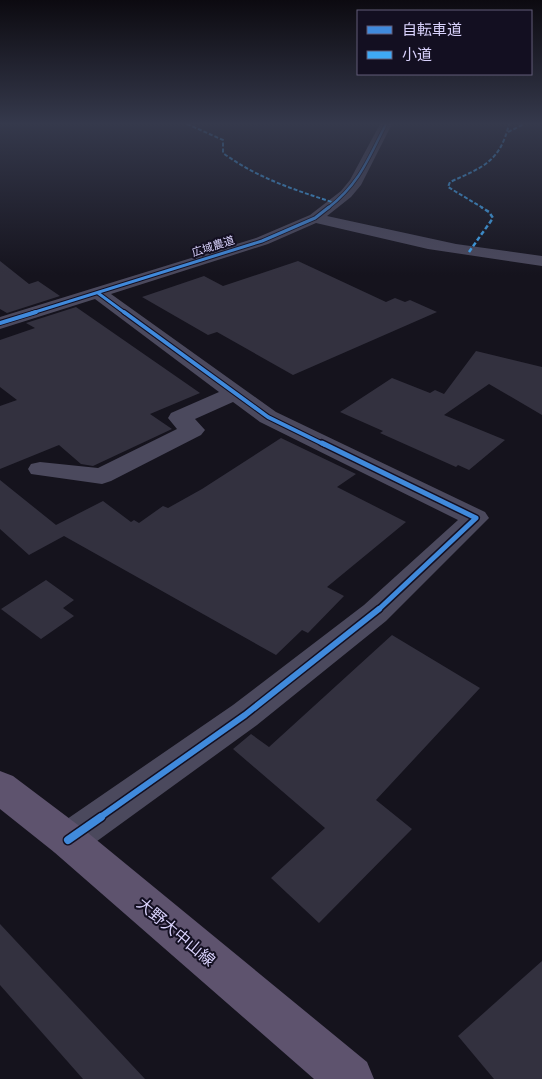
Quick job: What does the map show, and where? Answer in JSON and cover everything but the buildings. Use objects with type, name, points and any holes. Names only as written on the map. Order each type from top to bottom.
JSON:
[{"type":"main road","name":"大野大中山線","points":[[0,787],[68,840],[350,1079]]},
{"type":"street","name":"広域農道","points":[[0,323],[262,241],[315,218],[346,194],[360,174]]},
{"type":"street","points":[[315,218],[384,235],[469,252],[542,261]]},
{"type":"street","points":[[68,840],[244,715],[375,613],[476,518],[268,417],[98,293]]},
{"type":"street","points":[[40,469],[102,476],[193,430],[179,418],[235,392]]},
{"type":"marked path","points":[[257,174],[291,189],[335,203]]},
{"type":"marked path","points":[[467,174],[450,182],[448,187],[489,212],[493,218],[469,252]]},
{"type":"cycle path","points":[[0,323],[262,241],[315,218],[346,194],[360,174]]},
{"type":"cycle path","points":[[68,840],[245,715],[375,613],[476,518],[268,417],[98,293]]}]
